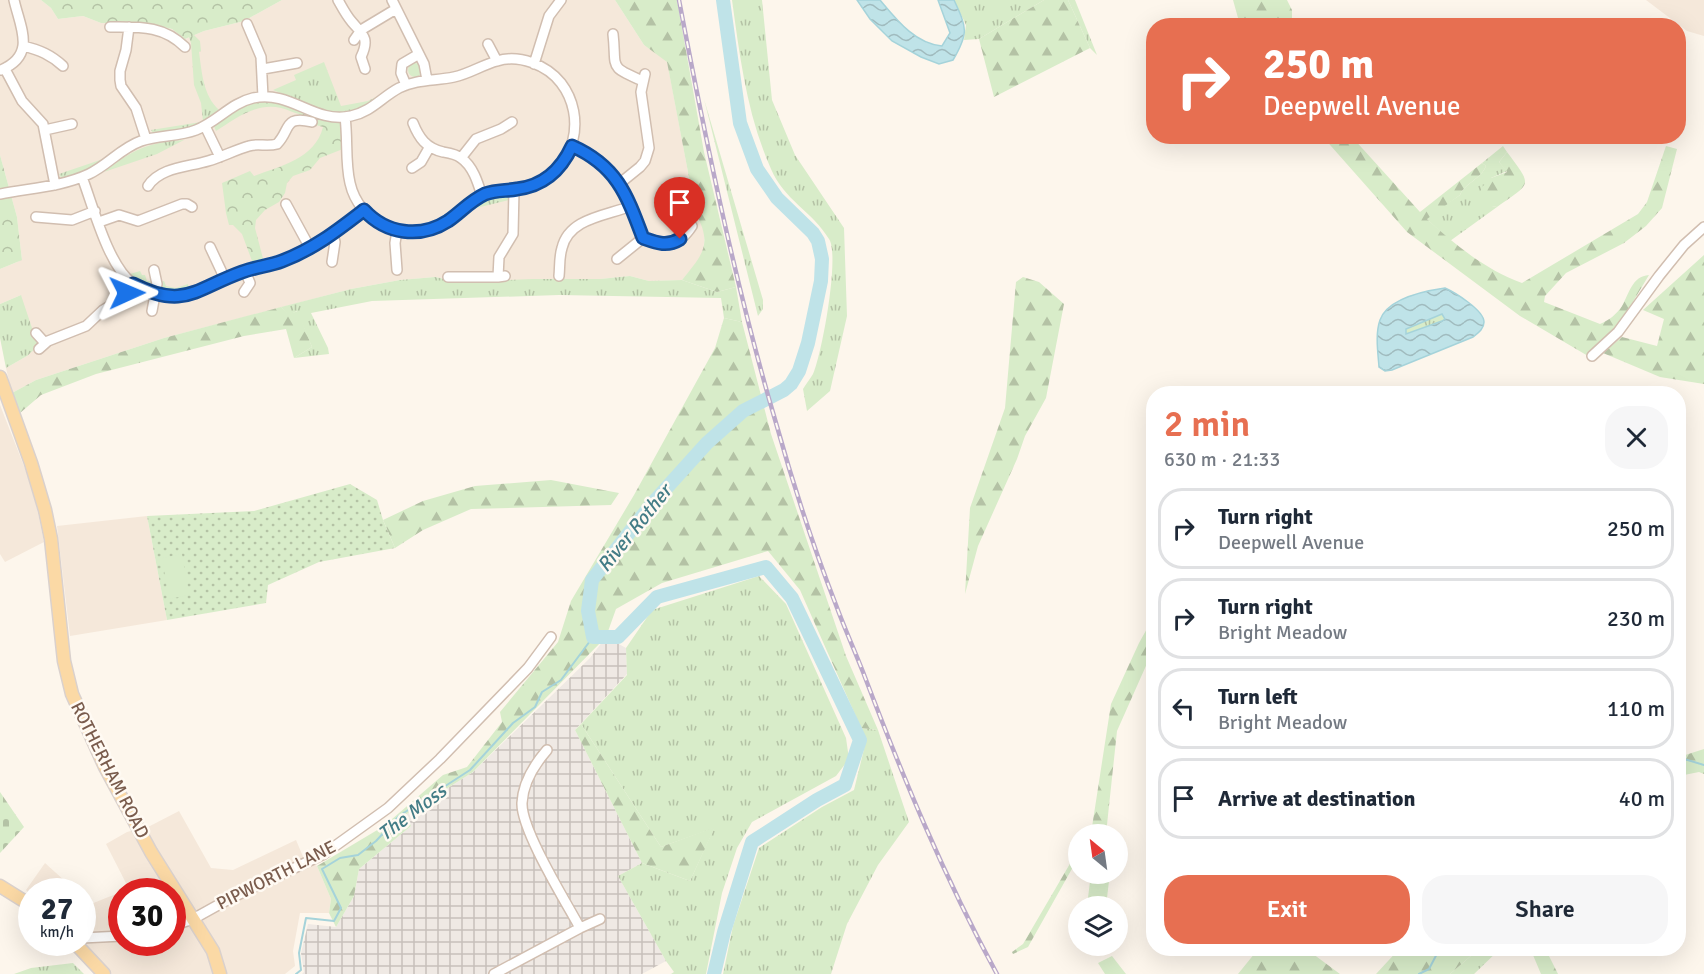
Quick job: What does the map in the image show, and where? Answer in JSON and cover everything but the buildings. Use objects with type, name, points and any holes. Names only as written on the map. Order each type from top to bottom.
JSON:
[{"type":"main road","name":"ROTHERHAM ROAD","points":[[1,383],[31,463],[45,510],[51,539],[64,661],[72,694],[90,736],[128,810],[151,852],[213,951],[220,974]]},
{"type":"main road","points":[[0,886],[18,897]]},
{"type":"main road","points":[[87,956],[104,974]]},
{"type":"street","points":[[14,0],[23,30],[23,46],[15,61],[3,70],[18,95],[38,116],[45,130],[55,184]]},
{"type":"street","points":[[338,0],[352,22],[361,30],[366,42],[361,57],[365,69]]},
{"type":"street","points":[[534,63],[549,16],[561,0]]},
{"type":"street","points":[[354,40],[361,30],[394,4],[424,64],[427,80]]},
{"type":"street","points":[[247,24],[256,43],[263,69],[263,97]]},
{"type":"street","points":[[110,27],[155,29],[176,38],[185,47]]},
{"type":"street","points":[[129,27],[120,80],[121,86],[136,108],[146,139]]},
{"type":"street","points":[[613,34],[613,61],[616,67],[620,71],[644,78],[641,101],[649,148],[645,161],[640,167],[619,183]]},
{"type":"street","points":[[488,44],[497,61]]},
{"type":"street","points":[[23,46],[40,50],[52,56],[63,66]]},
{"type":"street","points":[[406,85],[401,73],[402,64],[418,54]]},
{"type":"street","points":[[0,194],[82,177],[101,167],[132,145],[146,139],[186,134],[205,126],[238,104],[263,97],[289,100],[324,116],[345,117],[369,110],[406,85],[463,75],[497,61],[513,59],[534,63],[555,76],[569,96],[575,119],[572,146],[564,162],[551,176],[535,185],[514,190],[492,191],[471,201],[453,218],[439,226],[414,231],[396,231],[373,219],[364,210],[350,186],[345,117]]},
{"type":"street","points":[[263,69],[297,63]]},
{"type":"street","points":[[148,186],[154,179],[166,173],[249,146],[277,144],[287,126],[292,122],[305,120],[312,122]]},
{"type":"street","points":[[461,158],[476,140],[512,122]]},
{"type":"street","points":[[413,123],[421,139],[429,148],[461,158],[472,170],[482,196]]},
{"type":"street","points":[[45,130],[72,124]]},
{"type":"street","points":[[205,126],[220,157]]},
{"type":"street","points":[[572,146],[602,163],[619,183],[643,238]]},
{"type":"street","points":[[412,168],[421,162],[429,148]]},
{"type":"street","points":[[82,177],[116,264],[133,284],[154,294],[165,296],[186,295],[245,271],[283,261],[333,235],[364,210]]},
{"type":"street","points":[[448,277],[502,276],[499,257],[513,234],[514,190]]},
{"type":"street","points":[[99,222],[119,215],[138,221],[182,204],[192,207]]},
{"type":"street","points":[[286,204],[310,248]]},
{"type":"street","points":[[559,276],[561,248],[567,234],[574,227],[584,221],[631,206]]},
{"type":"street","points":[[36,217],[72,220],[95,211]]},
{"type":"street","points":[[643,238],[670,244],[680,239],[692,226]]},
{"type":"street","points":[[1592,356],[1618,332],[1684,245],[1704,227]]},
{"type":"street","points":[[396,231],[397,270]]},
{"type":"street","points":[[332,262],[335,242],[333,235]]},
{"type":"street","points":[[618,259],[643,238]]},
{"type":"street","points":[[210,247],[225,279]]},
{"type":"street","points":[[152,311],[157,284],[154,270]]},
{"type":"street","points":[[244,292],[250,283],[245,271]]},
{"type":"street","points":[[36,333],[42,346],[60,335],[86,326],[103,310],[121,299],[133,284]]},
{"type":"street","name":"PIPWORTH LANE","points":[[186,921],[324,854],[388,808],[440,759],[528,668],[551,637]]},
{"type":"street","points":[[548,750],[528,779],[522,802],[523,810],[528,830],[580,928]]},
{"type":"street","points":[[494,974],[600,919]]},
{"type":"shaded area","points":[[0,0],[41,0],[51,8],[58,19],[83,16],[101,23],[146,23],[172,29],[185,39],[204,31],[244,21],[282,0],[615,0],[644,45],[667,61],[696,214],[705,229],[703,256],[682,280],[649,281],[630,276],[600,279],[460,282],[435,277],[400,280],[351,289],[164,338],[36,380],[12,393],[6,368],[27,356],[21,295],[0,304],[0,269],[22,260],[17,217],[0,155]]},
{"type":"shaded area","points":[[1646,0],[1704,0],[1704,36],[1686,30],[1686,18],[1670,18]]},
{"type":"shaded area","points":[[0,405],[33,489],[44,542],[5,562],[0,554]]},
{"type":"shaded area","points":[[147,516],[167,620],[70,636],[57,526]]},
{"type":"shaded area","points":[[606,637],[626,648],[627,674],[575,730],[642,863],[618,876],[666,961],[642,974],[302,974],[304,972],[301,953],[308,924],[336,927],[354,896],[359,869],[411,826],[405,815],[473,772],[590,658]]},
{"type":"shaded area","points":[[179,811],[211,868],[233,870],[296,840],[304,859],[317,866],[331,899],[329,913],[300,913],[293,951],[295,966],[285,974],[112,974],[95,956],[96,902],[108,897],[108,956],[186,956],[186,878],[123,878],[106,844],[127,832],[150,826]]},
{"type":"shaded area","points":[[45,863],[62,878],[34,878]]},
{"type":"green space","points":[[41,0],[282,0],[244,21],[204,31],[185,39],[172,29],[146,23],[101,23],[83,16],[58,19],[51,8]]},
{"type":"green space","points":[[615,0],[677,0],[704,152],[736,287],[717,292],[682,280],[700,256],[704,234],[696,214],[667,62],[644,45]]},
{"type":"green space","points":[[732,0],[762,0],[772,100],[795,155],[844,228],[847,316],[830,391],[807,411],[803,389],[813,374],[821,347],[831,283],[832,249],[822,229],[783,189],[771,169],[750,107]]},
{"type":"green space","points":[[954,0],[1044,0],[979,39],[964,40],[966,25]]},
{"type":"green space","points":[[1044,0],[1068,0],[1090,48],[994,97],[979,39]]},
{"type":"green space","points":[[1068,0],[1075,0],[1097,55],[1090,48]]},
{"type":"green space","points":[[1233,0],[1287,0],[1292,10],[1292,18],[1238,18]]},
{"type":"green space","points":[[194,35],[200,41],[201,51],[199,52],[206,91],[219,110],[203,121],[201,103],[194,85],[189,37]]},
{"type":"green space","points":[[324,62],[341,106],[368,101],[378,96],[380,98],[360,110],[345,114],[330,113],[273,90],[296,80],[294,75]]},
{"type":"green space","points":[[412,63],[418,63],[422,70],[418,77],[412,77],[408,73],[408,67]]},
{"type":"green space","points":[[263,97],[345,117],[348,147],[320,158],[310,170],[293,176],[287,183],[285,193],[279,202],[265,210],[256,220],[255,228],[265,266],[255,269],[242,234],[233,225],[229,225],[222,183],[250,171],[254,176],[295,160],[312,147],[323,127],[302,121],[299,114],[283,109],[263,107],[238,117],[216,131],[212,122],[232,107]]},
{"type":"green space","points":[[704,99],[763,300],[763,309],[758,316]]},
{"type":"green space","points":[[201,122],[202,125],[176,132],[153,133],[151,130]]},
{"type":"green space","points":[[184,140],[157,154],[104,172],[123,158],[150,145]]},
{"type":"green space","points":[[1329,144],[1358,144],[1420,212],[1482,163],[1486,166],[1481,174],[1465,187],[1460,195],[1427,219],[1472,256],[1522,283],[1638,214],[1647,202],[1666,146],[1677,149],[1662,208],[1646,226],[1624,243],[1566,273],[1545,296],[1544,302],[1600,324],[1620,309],[1635,282],[1649,275],[1616,330],[1588,356],[1520,316],[1407,232]]},
{"type":"green space","points":[[1503,146],[1507,152],[1499,162],[1507,171],[1491,178],[1492,206],[1497,207],[1450,241],[1426,218],[1460,195],[1465,187],[1484,170],[1486,166],[1482,163]]},
{"type":"green space","points":[[1507,152],[1521,172],[1525,183],[1517,193],[1497,207],[1492,206],[1481,199],[1481,188],[1491,178],[1507,172],[1499,162]]},
{"type":"green space","points":[[0,155],[17,217],[22,260],[0,269]]},
{"type":"green space","points":[[106,158],[80,174],[62,179],[59,174]]},
{"type":"green space","points":[[505,194],[509,200],[472,209],[487,198]]},
{"type":"green space","points":[[1704,255],[1704,384],[1660,377],[1603,353],[1622,337],[1657,346],[1664,319],[1643,310]]},
{"type":"green space","points":[[140,271],[152,284],[164,281],[166,286],[176,288],[188,284],[189,292],[151,288],[130,274]]},
{"type":"green space","points":[[630,276],[649,281],[682,280],[717,292],[736,287],[742,322],[724,318],[721,298],[559,295],[372,301],[311,313],[329,354],[294,358],[312,347],[297,311],[289,315],[281,307],[351,289],[400,280],[435,277],[460,282],[600,279]]},
{"type":"green space","points":[[1023,277],[1039,282],[1064,304],[1046,398],[1025,436],[978,546],[965,594],[970,508],[1005,408],[1016,282]]},
{"type":"green space","points":[[21,295],[38,346],[27,356],[6,368],[0,338],[0,304]]},
{"type":"green space","points":[[281,307],[289,314],[298,311],[312,347],[294,358],[286,329],[244,336],[96,374],[41,395],[20,413],[12,393],[36,380],[164,338]]},
{"type":"green space","points":[[1442,314],[1445,319],[1442,321],[1406,334],[1405,329]]},
{"type":"green space","points":[[724,318],[742,322],[771,434],[846,656],[878,730],[861,728],[800,590],[768,551],[662,583],[616,609],[606,637],[473,772],[405,815],[411,826],[359,869],[354,896],[336,927],[329,913],[331,899],[317,866],[384,826],[443,775],[467,767],[502,722],[500,712],[558,642],[571,601],[634,495],[715,348]]},
{"type":"green space","points":[[551,480],[619,493],[611,505],[471,509],[423,530],[395,548],[383,520],[423,501],[475,486]]},
{"type":"green space","points":[[350,484],[377,500],[395,548],[319,562],[268,585],[266,603],[167,620],[147,516],[254,511]]},
{"type":"green space","points":[[182,554],[189,595],[169,599],[162,558]]},
{"type":"green space","points":[[759,576],[786,604],[846,738],[849,759],[836,776],[752,822],[737,848],[722,893],[706,974],[671,974],[674,972],[618,876],[642,863],[690,881],[714,828],[661,847],[581,724],[627,675],[626,648],[652,610]]},
{"type":"green space","points":[[1146,630],[1146,666],[1117,731],[1107,824],[1092,824],[1111,704]]},
{"type":"green space","points":[[581,724],[661,847],[715,827],[690,881],[642,863],[575,730]]},
{"type":"green space","points":[[861,728],[878,730],[909,822],[878,865],[847,924],[831,974],[723,974],[733,926],[759,848],[822,807],[854,790],[866,741]]},
{"type":"green space","points":[[1704,749],[1704,774],[1699,772],[1686,775],[1686,755]]},
{"type":"green space","points":[[0,792],[24,827],[0,853]]},
{"type":"green space","points":[[1068,867],[1068,876],[1028,947],[1013,954],[1012,952],[1023,944]]},
{"type":"green space","points":[[1090,884],[1109,884],[1107,896],[1088,896]]},
{"type":"green space","points":[[1112,956],[1126,974],[1105,974],[1098,963]]},
{"type":"green space","points":[[1253,956],[1316,956],[1340,974],[1238,974]]},
{"type":"green space","points":[[1393,956],[1471,956],[1450,974],[1376,974]]},
{"type":"green space","points":[[1471,956],[1493,956],[1474,974],[1450,974]]},
{"type":"green space","points":[[1533,956],[1549,956],[1558,974],[1541,974]]},
{"type":"green space","points":[[73,963],[84,974],[14,974],[31,968]]},
{"type":"water","points":[[857,0],[880,0],[915,36],[923,41],[942,46],[950,33],[938,0],[954,0],[964,24],[962,43],[953,60],[939,64],[921,57],[892,41],[870,19]]},
{"type":"water","points":[[1445,288],[1461,297],[1479,312],[1484,322],[1482,329],[1473,337],[1392,370],[1385,371],[1379,367],[1378,331],[1384,312],[1408,297]],"holes":[[[1442,314],[1445,319],[1442,321],[1406,334],[1406,329]]]},
{"type":"waterway","name":"River Rother","points":[[714,974],[724,932],[752,842],[817,800],[845,785],[860,740],[792,598],[766,567],[657,597],[618,637],[593,637],[588,611],[592,580],[651,505],[707,443],[743,411],[791,384],[799,371],[808,343],[821,281],[822,259],[818,241],[813,233],[777,198],[757,169],[740,123],[723,0]]},
{"type":"waterway","name":"The Moss","points":[[296,974],[301,970],[299,953],[306,918],[334,921],[341,908],[322,869],[340,858],[358,855],[376,841],[399,816],[470,770],[513,723],[535,707],[542,692],[561,680],[593,637]]},
{"type":"waterway","points":[[1686,760],[1704,765]]},
{"type":"waterway","points":[[1419,974],[1429,969],[1436,956]]},
{"type":"railway","points":[[679,0],[734,266],[761,371],[804,515],[839,613],[909,787],[959,900],[997,974]]},
{"type":"route","points":[[127,293],[133,284],[154,294],[165,296],[195,293],[234,275],[283,261],[310,248],[333,235],[364,210],[373,219],[396,231],[430,229],[453,218],[471,201],[492,191],[529,188],[543,181],[558,169],[572,146],[602,163],[619,183],[643,238],[662,244],[670,244],[680,239]]}]
